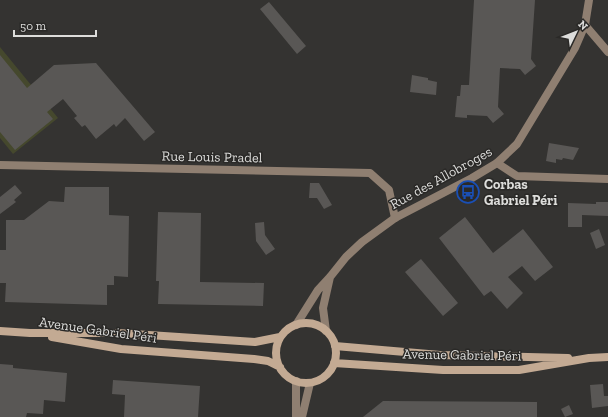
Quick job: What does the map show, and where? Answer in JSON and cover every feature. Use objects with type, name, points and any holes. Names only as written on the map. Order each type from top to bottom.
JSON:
[{"type":"main road","points":[[302,323],[315,324],[326,331],[333,341],[336,355],[330,370],[318,381],[310,383],[296,381],[290,378],[280,367],[277,360],[277,344],[280,337],[296,325],[302,323]]},
{"type":"main road","name":"Avenue Gabriel Péri","points":[[0,331],[30,333],[118,333],[255,342],[280,337]]},
{"type":"main road","name":"Avenue Gabriel Péri","points":[[30,333],[121,349],[254,359],[268,361],[280,367]]},
{"type":"main road","name":"Avenue Gabriel Péri","points":[[335,346],[440,355],[589,358],[608,357]]},
{"type":"main road","name":"Avenue Gabriel Péri","points":[[334,363],[443,370],[519,370],[589,358]]},
{"type":"street","name":"Rue des Allobroges","points":[[296,325],[318,290],[346,257],[362,242],[395,218],[472,178],[497,163],[517,144],[576,48],[585,25],[589,0]]},
{"type":"street","points":[[585,25],[608,52]]},
{"type":"street","points":[[497,163],[517,176],[608,179]]},
{"type":"street","name":"Rue Louis Pradel","points":[[0,164],[370,173],[389,190],[395,218]]},
{"type":"street","name":"Rue des Allobroges","points":[[326,331],[323,308],[330,277]]},
{"type":"street","points":[[296,381],[296,417]]},
{"type":"street","points":[[302,417],[310,383]]},
{"type":"green space","points":[[0,47],[58,118],[13,154],[0,138]]},
{"type":"building","points":[[474,0],[535,0],[531,59],[536,66],[525,75],[520,69],[500,68],[498,107],[504,114],[493,123],[487,116],[467,115],[467,118],[455,117],[457,96],[460,96],[461,85],[469,85]]},
{"type":"building","points":[[269,2],[306,46],[297,54],[260,9]]},
{"type":"building","points":[[0,55],[27,88],[54,65],[96,63],[155,132],[144,141],[125,118],[116,127],[114,124],[96,139],[85,125],[82,127],[74,118],[77,116],[63,99],[47,112],[53,119],[15,150],[0,132]]},
{"type":"building","points":[[412,75],[428,78],[428,80],[437,82],[436,95],[410,92]]},
{"type":"building","points":[[549,143],[579,148],[573,160],[563,158],[562,160],[556,159],[556,163],[546,161]]},
{"type":"building","points":[[310,183],[319,183],[332,205],[324,209],[317,198],[309,198]]},
{"type":"building","points":[[15,185],[22,193],[14,200],[16,202],[0,214],[0,197]]},
{"type":"building","points":[[65,187],[109,187],[109,215],[129,216],[128,277],[114,276],[114,285],[107,285],[107,305],[5,302],[6,283],[0,283],[0,250],[6,250],[6,220],[24,220],[49,201],[64,202]]},
{"type":"building","points":[[596,202],[608,202],[608,216],[582,215],[582,227],[568,227],[568,203],[596,204]]},
{"type":"building","points":[[158,212],[201,213],[200,282],[264,283],[263,306],[158,304],[159,281],[156,281]]},
{"type":"building","points":[[465,217],[493,253],[523,229],[553,267],[535,281],[522,266],[508,277],[523,293],[507,309],[491,291],[484,296],[439,238]]},
{"type":"building","points":[[264,222],[265,235],[275,249],[266,255],[256,241],[255,223]]},
{"type":"building","points":[[599,229],[605,245],[596,249],[590,233]]},
{"type":"building","points":[[421,259],[458,303],[443,316],[405,272]]},
{"type":"building","points":[[0,364],[13,365],[13,368],[67,373],[65,402],[44,400],[43,414],[27,413],[26,417],[0,417]]},
{"type":"building","points":[[113,380],[200,386],[198,417],[124,417],[125,395],[112,394]]},
{"type":"building","points":[[603,384],[604,396],[608,396],[608,406],[592,408],[590,385]]},
{"type":"building","points":[[383,401],[537,402],[537,417],[363,417]]},
{"type":"building","points":[[569,405],[573,414],[565,417],[561,409]]},
{"type":"place","name":"Corbas Gabriel Péri","points":[[468,192]]}]
